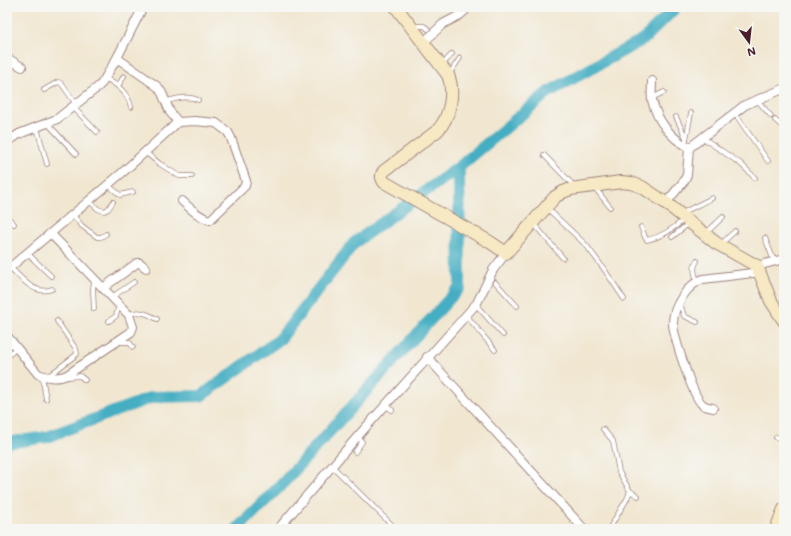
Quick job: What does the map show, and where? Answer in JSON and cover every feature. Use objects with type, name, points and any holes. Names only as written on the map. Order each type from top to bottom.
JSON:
[{"type":"main road","points":[[396,7],[445,71],[452,84],[452,91],[443,125],[384,171],[382,178],[390,187],[490,242],[506,253],[555,197],[563,192],[576,188],[621,182],[631,183],[642,187],[666,202],[719,246],[759,269],[771,301],[784,321]]},
{"type":"main road","points":[[776,529],[784,509]]},
{"type":"street","points":[[7,142],[19,134],[48,124],[64,114],[98,88],[117,58],[143,7]]},
{"type":"street","points":[[423,43],[443,24],[460,15],[469,7]]},
{"type":"street","points":[[7,58],[22,67]]},
{"type":"street","points":[[117,58],[153,82],[162,93],[170,112],[178,122]]},
{"type":"street","points":[[652,81],[652,98],[655,109],[669,133],[687,144]]},
{"type":"street","points":[[687,144],[703,138],[736,115],[745,105],[783,89]]},
{"type":"street","points":[[8,268],[51,234],[178,122],[195,121],[216,124],[228,132],[246,181],[245,186],[210,220],[196,213],[182,201]]},
{"type":"street","points":[[666,202],[684,181],[687,175],[687,144]]},
{"type":"street","points":[[7,336],[34,371],[45,376],[63,377],[131,332],[133,327],[128,315],[51,234]]},
{"type":"street","points":[[280,528],[427,357],[476,305],[506,253]]},
{"type":"street","points":[[713,408],[703,406],[688,375],[673,322],[679,302],[692,284],[697,281],[759,269],[774,261],[784,259]]},
{"type":"street","points":[[103,288],[137,263],[140,263],[146,268]]},
{"type":"street","points":[[427,357],[584,529]]},
{"type":"lane","points":[[410,26],[424,26],[428,29]]},
{"type":"lane","points":[[445,71],[452,54]]},
{"type":"lane","points":[[445,71],[460,58]]},
{"type":"lane","points":[[118,86],[124,76]]},
{"type":"lane","points":[[105,78],[118,86],[126,94],[131,107]]},
{"type":"lane","points":[[44,90],[58,82],[61,83],[75,106],[97,132]]},
{"type":"lane","points":[[652,98],[664,92]]},
{"type":"lane","points":[[166,102],[187,97],[192,97],[198,100]]},
{"type":"lane","points":[[757,100],[771,116]]},
{"type":"lane","points":[[687,144],[691,113]]},
{"type":"lane","points":[[736,115],[768,161]]},
{"type":"lane","points":[[676,117],[687,144]]},
{"type":"lane","points":[[775,120],[784,128]]},
{"type":"lane","points":[[48,124],[76,154]]},
{"type":"lane","points":[[37,128],[47,164]]},
{"type":"lane","points":[[703,138],[741,164],[754,178]]},
{"type":"lane","points":[[145,152],[179,176],[192,176]]},
{"type":"lane","points":[[544,155],[576,188]]},
{"type":"lane","points":[[108,185],[120,195],[133,192]]},
{"type":"lane","points":[[593,186],[610,207]]},
{"type":"lane","points":[[641,227],[647,240],[661,237],[712,198]]},
{"type":"lane","points":[[89,201],[98,209],[104,211],[108,209],[113,202]]},
{"type":"lane","points":[[546,207],[586,245],[624,299]]},
{"type":"lane","points":[[73,214],[82,226],[97,237],[101,237],[106,234]]},
{"type":"lane","points":[[7,216],[14,224]]},
{"type":"lane","points":[[672,237],[685,218]]},
{"type":"lane","points":[[705,234],[723,218]]},
{"type":"lane","points":[[533,222],[563,258]]},
{"type":"lane","points":[[719,246],[736,231]]},
{"type":"lane","points":[[765,238],[774,261]]},
{"type":"lane","points":[[27,253],[51,276]]},
{"type":"lane","points":[[697,262],[694,265],[694,270],[697,281]]},
{"type":"lane","points":[[8,268],[30,286],[40,291],[52,289]]},
{"type":"lane","points":[[94,279],[94,309]]},
{"type":"lane","points":[[492,279],[517,306]]},
{"type":"lane","points":[[111,297],[134,282]]},
{"type":"lane","points":[[679,302],[684,316],[697,322]]},
{"type":"lane","points":[[109,321],[116,316],[119,305]]},
{"type":"lane","points":[[476,305],[503,335]]},
{"type":"lane","points":[[128,315],[134,312],[142,312],[158,319]]},
{"type":"lane","points":[[466,315],[495,350]]},
{"type":"lane","points":[[46,399],[45,376],[77,354],[76,349],[57,321]]},
{"type":"lane","points":[[116,342],[129,342],[132,347]]},
{"type":"lane","points":[[7,357],[16,348]]},
{"type":"lane","points":[[63,377],[76,376],[85,380]]},
{"type":"lane","points":[[385,405],[392,410]]},
{"type":"lane","points":[[603,429],[613,441],[619,472],[630,491],[638,496]]},
{"type":"lane","points":[[355,452],[362,442],[358,436]]},
{"type":"lane","points":[[776,437],[784,441]]},
{"type":"lane","points":[[332,466],[391,524]]},
{"type":"lane","points":[[609,529],[627,499],[630,491]]},
{"type":"waterway","points":[[237,529],[283,483],[460,287],[459,167],[547,93],[644,39],[676,7]]},
{"type":"waterway","points":[[7,443],[47,437],[153,397],[201,396],[280,339],[354,243],[459,167]]}]
